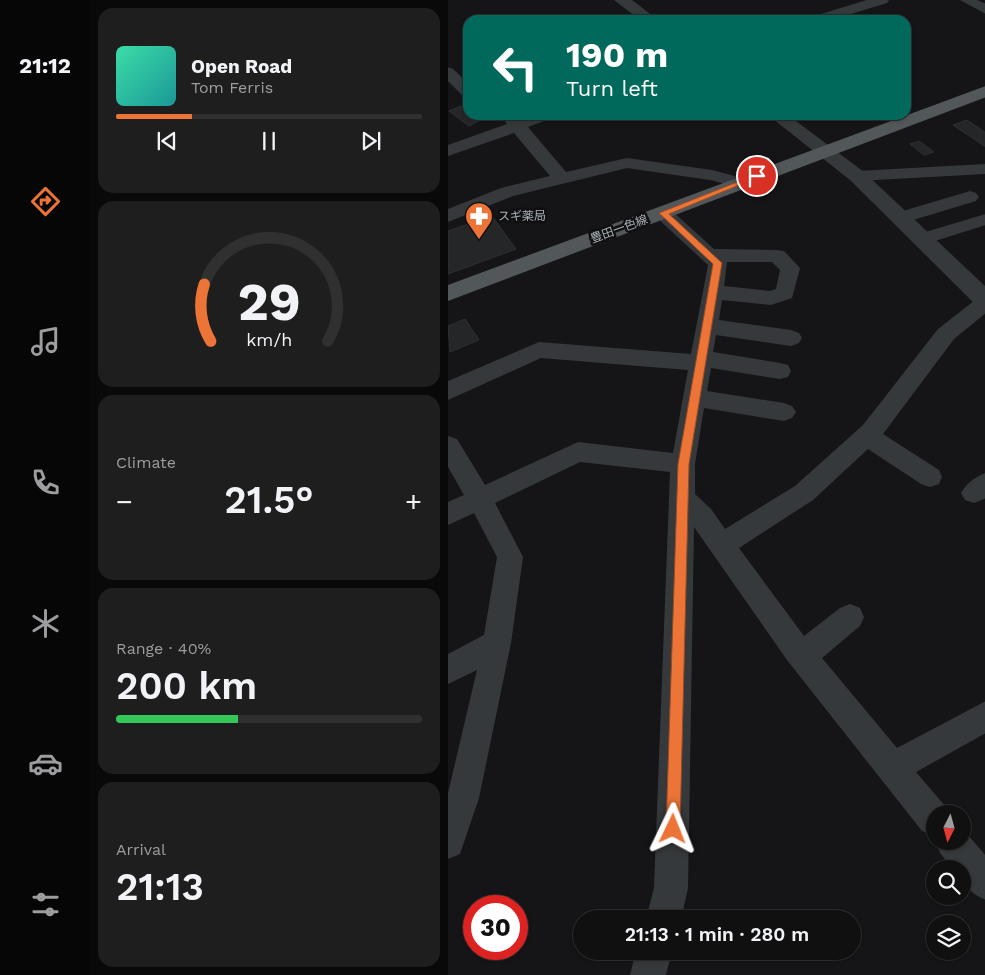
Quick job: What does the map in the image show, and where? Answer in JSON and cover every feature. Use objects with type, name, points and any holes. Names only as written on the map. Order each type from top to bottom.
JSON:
[{"type":"main road","name":"豊田一色線","points":[[911,119],[986,91]]},
{"type":"main road","name":"豊田一色線","points":[[448,293],[909,120]]},
{"type":"street","points":[[622,0],[643,15]]},
{"type":"street","points":[[832,15],[882,0]]},
{"type":"street","points":[[967,0],[986,10]]},
{"type":"street","points":[[448,72],[463,87]]},
{"type":"street","points":[[448,152],[512,120],[563,180]]},
{"type":"street","points":[[721,544],[804,493],[866,436],[946,334],[986,302],[857,176],[784,120]]},
{"type":"street","points":[[448,216],[507,192],[627,163],[712,175],[740,183]]},
{"type":"street","points":[[857,176],[986,169]]},
{"type":"street","points":[[900,218],[970,197]]},
{"type":"street","points":[[663,213],[718,263],[683,464],[671,888],[665,910]]},
{"type":"street","points":[[922,239],[984,219]]},
{"type":"street","points":[[711,255],[777,256],[790,268],[785,294],[771,298],[712,292]]},
{"type":"street","points":[[706,326],[791,338]]},
{"type":"street","points":[[448,391],[539,350],[701,360],[780,371]]},
{"type":"street","points":[[693,398],[784,412]]},
{"type":"street","points":[[866,436],[930,477]]},
{"type":"street","points":[[448,446],[480,499],[510,557],[497,643],[463,798],[448,842]]},
{"type":"street","points":[[448,514],[578,452],[683,464]]},
{"type":"street","points":[[682,498],[702,517],[802,656],[926,809]]},
{"type":"street","points":[[802,656],[850,617]]},
{"type":"street","points":[[448,670],[497,643]]},
{"type":"street","points":[[892,768],[986,716]]},
{"type":"street","points":[[959,850],[986,883]]},
{"type":"street","points":[[648,975],[652,960]]},
{"type":"building","points":[[461,106],[463,107],[463,120],[481,120],[469,126],[449,111]]},
{"type":"building","points":[[967,120],[986,133],[986,147],[953,125]]},
{"type":"building","points":[[919,141],[934,152],[924,155],[910,144]]},
{"type":"building","name":"スギ薬局","points":[[492,216],[516,249],[448,274],[448,231]]},
{"type":"building","points":[[465,319],[479,340],[450,352],[448,326]]},
{"type":"place","name":"スギ薬局","points":[[479,240]]},
{"type":"route","points":[[673,829],[683,464],[718,263],[663,213],[757,176]]}]
